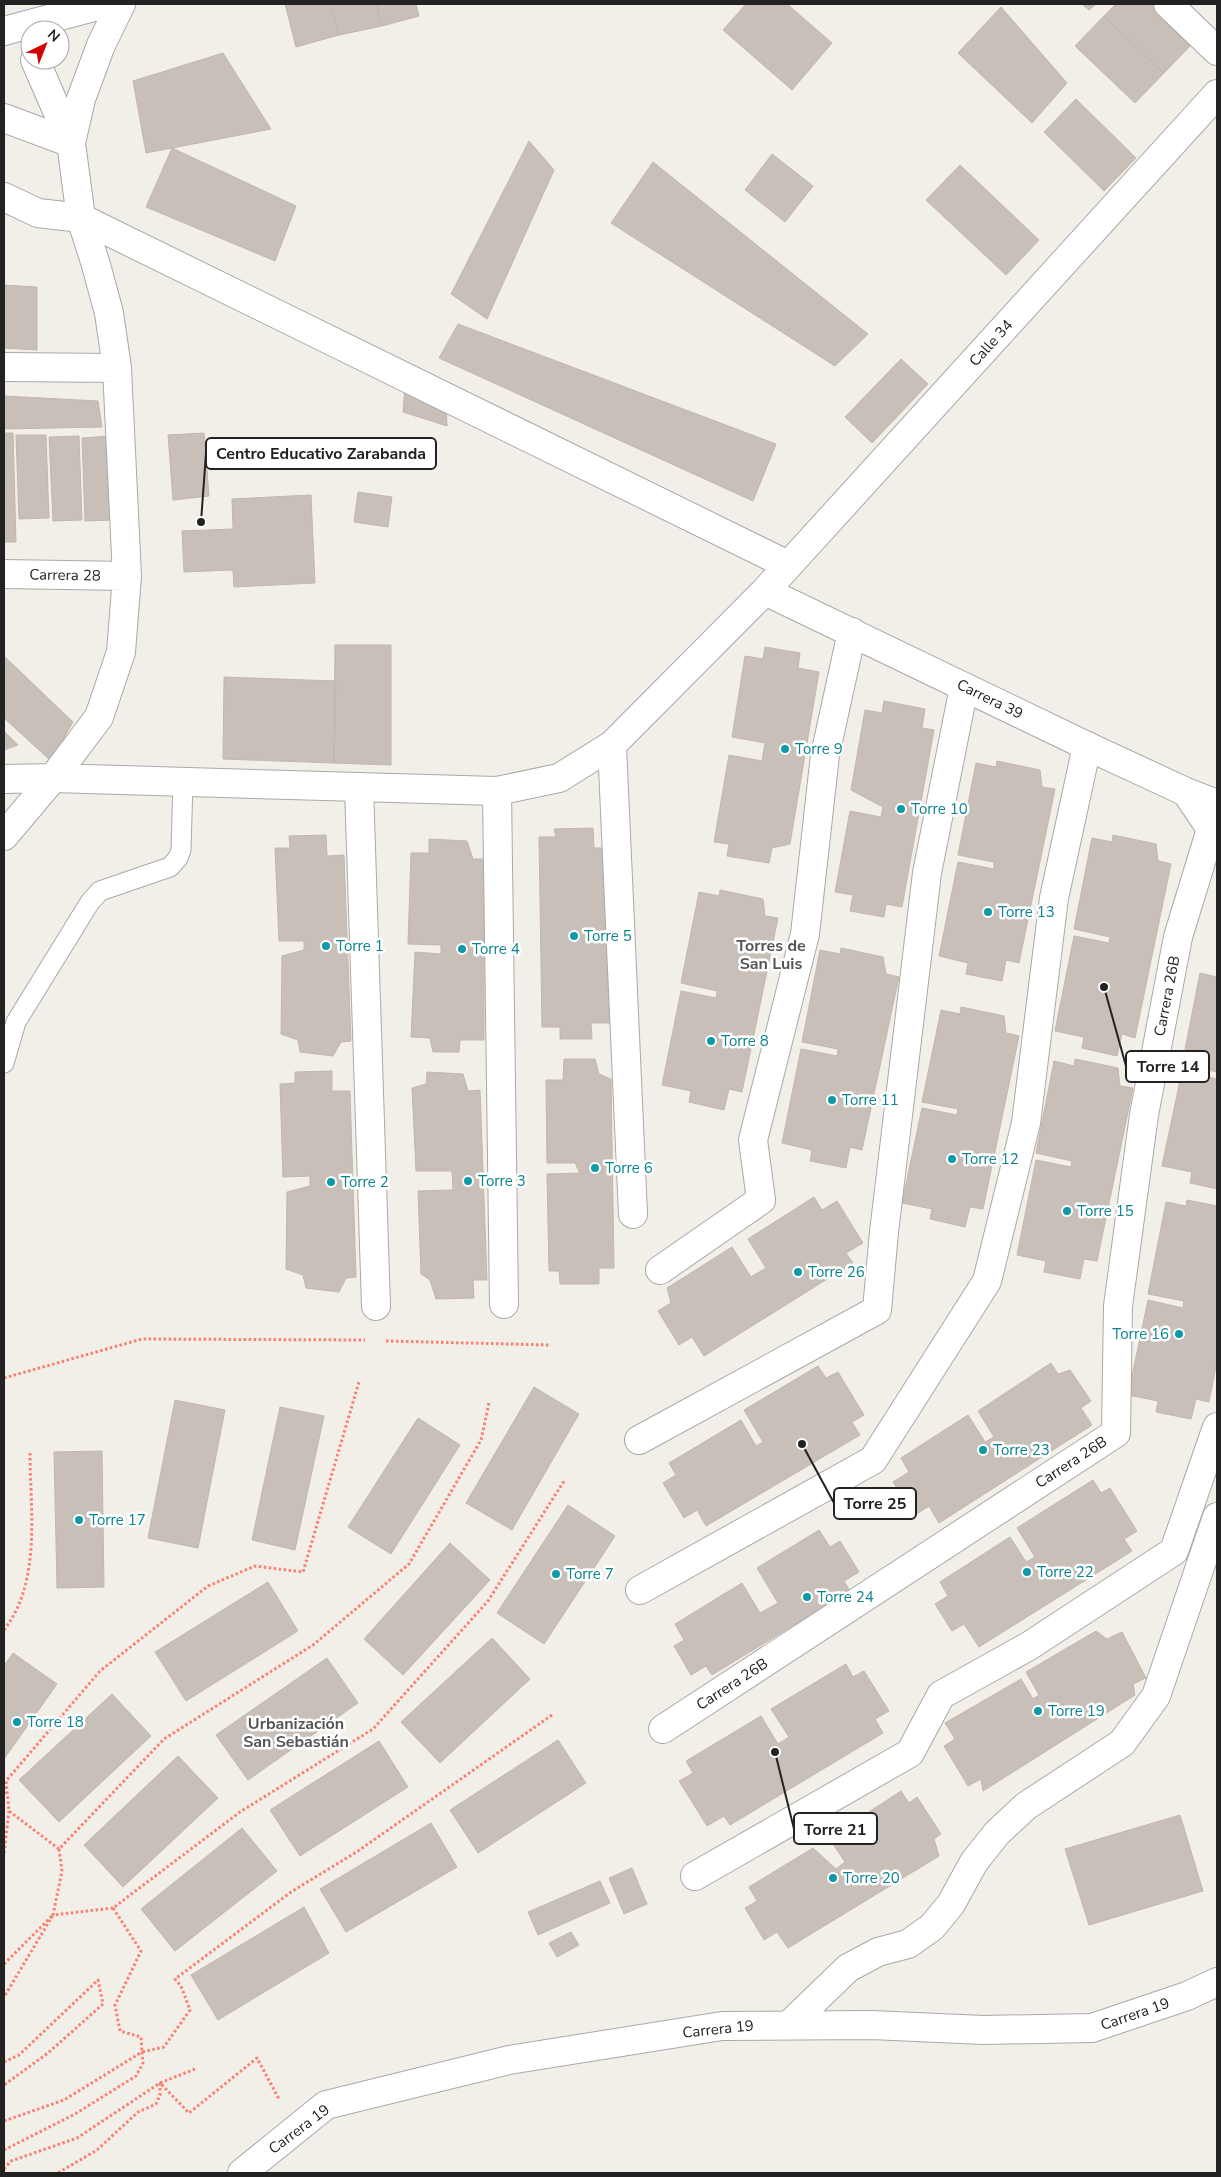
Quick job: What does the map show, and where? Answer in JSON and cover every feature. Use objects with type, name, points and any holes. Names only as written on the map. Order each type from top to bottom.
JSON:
[{"type":"street","points":[[18,28],[105,4]]},
{"type":"street","points":[[71,143],[81,99],[101,45],[121,4]]},
{"type":"street","points":[[1168,4],[1217,50]]},
{"type":"street","points":[[4,836],[53,778],[99,717],[121,652],[127,576],[117,368],[109,313],[81,218],[71,143],[38,70]]},
{"type":"street","name":"Calle 34","points":[[4,778],[497,791],[559,778],[612,745],[764,591],[1217,94]]},
{"type":"street","points":[[4,118],[71,143]]},
{"type":"street","points":[[4,197],[38,213],[81,218],[788,565]]},
{"type":"street","points":[[4,367],[117,368]]},
{"type":"street","name":"Carrera 28","points":[[4,574],[127,576]]},
{"type":"street","name":"Carrera 39","points":[[764,591],[1186,792],[1215,824]]},
{"type":"street","points":[[660,1270],[761,1200],[753,1140],[805,934],[825,755],[852,632]]},
{"type":"street","points":[[639,1440],[878,1310],[884,1232],[927,873],[964,687]]},
{"type":"street","points":[[612,745],[633,1214]]},
{"type":"street","points":[[640,1590],[873,1460],[987,1281],[1026,1123],[1054,898],[1088,746]]},
{"type":"street","points":[[359,787],[376,1306]]},
{"type":"street","points":[[497,791],[504,1304]]},
{"type":"street","name":"Carrera 26B","points":[[663,1729],[1116,1433],[1118,1306],[1144,1115],[1178,937],[1215,824]]},
{"type":"street","points":[[695,1876],[910,1753],[942,1695],[1029,1646],[1174,1551],[1217,1427]]},
{"type":"street","points":[[790,2024],[848,1968],[878,1952],[908,1944],[932,1927],[951,1904],[974,1862],[996,1833],[1026,1806],[1122,1743],[1156,1696],[1217,1517]]},
{"type":"street","name":"Carrera 19","points":[[242,2173],[326,2105],[509,2060],[722,2026],[790,2024],[871,2025],[983,2030],[1092,2028],[1187,1996],[1217,1982]]},
{"type":"lane","points":[[4,1063],[16,1022],[90,902],[100,891],[170,867],[178,858],[181,850],[183,782]]},
{"type":"path","points":[[4,1378],[142,1339],[369,1340]]},
{"type":"path","points":[[379,1341],[551,1345]]},
{"type":"path","points":[[4,1794],[6,1782],[100,1672],[208,1586],[255,1566],[303,1572],[359,1382]]},
{"type":"path","points":[[59,1849],[164,1739],[313,1646],[409,1564],[481,1440],[489,1403]]},
{"type":"path","points":[[4,1630],[15,1616],[31,1561],[30,1452]]},
{"type":"path","points":[[4,1964],[53,1915],[113,1908],[240,1812],[373,1729],[488,1601],[564,1481]]},
{"type":"path","points":[[4,2121],[64,2100],[142,2052],[164,2047],[190,2010],[181,1986],[175,1980],[292,1892],[358,1851],[552,1715]]},
{"type":"path","points":[[4,1854],[9,1810],[6,1782]]},
{"type":"path","points":[[4,1997],[53,1915],[62,1871],[59,1849],[9,1810]]},
{"type":"path","points":[[4,2150],[75,2114],[136,2076],[143,2063],[141,2037],[120,2030],[115,2005],[141,1951],[113,1908]]},
{"type":"path","points":[[4,2062],[19,2055],[98,1980],[103,2004],[48,2053],[4,2085]]},
{"type":"path","points":[[160,2083],[189,2113],[257,2058],[295,2130]]},
{"type":"path","points":[[4,2169],[10,2161],[77,2138],[160,2083],[195,2069]]},
{"type":"path","points":[[58,2173],[98,2150],[138,2112],[156,2104],[160,2095],[160,2083]]},
{"type":"building","points":[[285,4],[330,4],[339,35],[296,47]]},
{"type":"building","points":[[330,4],[376,4],[382,26],[339,35]]},
{"type":"building","points":[[376,4],[416,4],[419,16],[382,26]]},
{"type":"building","points":[[746,4],[787,4],[832,43],[792,90],[723,30]]},
{"type":"building","points":[[1082,4],[1096,4],[1089,10]]},
{"type":"building","points":[[1116,4],[1151,4],[1193,43],[1164,73],[1104,16]]},
{"type":"building","points":[[1001,7],[1067,83],[1032,123],[958,53]]},
{"type":"building","points":[[1104,16],[1164,73],[1135,103],[1075,46]]},
{"type":"building","points":[[223,53],[271,129],[146,153],[133,81]]},
{"type":"building","points":[[1076,99],[1136,158],[1104,191],[1044,132]]},
{"type":"building","points":[[529,141],[554,170],[487,319],[451,294]]},
{"type":"building","points":[[172,148],[296,206],[275,261],[146,207]]},
{"type":"building","points":[[772,154],[813,186],[785,222],[745,190]]},
{"type":"building","points":[[653,162],[868,334],[835,366],[611,223]]},
{"type":"building","points":[[960,165],[1039,240],[1006,275],[926,200]]},
{"type":"building","points":[[4,285],[37,287],[37,350],[4,348]]},
{"type":"building","points":[[458,324],[776,444],[753,501],[439,358]]},
{"type":"building","points":[[901,359],[928,384],[872,443],[845,417]]},
{"type":"building","points":[[405,387],[446,404],[447,426],[403,412]]},
{"type":"building","points":[[4,396],[98,401],[102,427],[4,429]]},
{"type":"building","points":[[4,433],[13,433],[16,542],[4,542]]},
{"type":"building","points":[[204,433],[209,496],[173,500],[168,435]]},
{"type":"building","points":[[16,435],[46,435],[49,518],[19,519]]},
{"type":"building","points":[[79,436],[82,520],[53,521],[49,437]]},
{"type":"building","points":[[111,436],[115,520],[85,521],[82,438]]},
{"type":"building","points":[[358,492],[392,497],[388,527],[354,522]]},
{"type":"building","points":[[311,495],[315,583],[234,587],[233,570],[184,572],[182,531],[233,529],[232,499]]},
{"type":"building","points":[[335,645],[391,645],[391,765],[334,763]]},
{"type":"building","name":"Torre 9","points":[[765,647],[800,653],[798,668],[819,672],[790,844],[772,848],[769,863],[727,856],[729,844],[714,842],[729,755],[762,761],[765,743],[732,737],[745,656],[763,659]]},
{"type":"building","points":[[4,656],[73,722],[51,761],[4,718]]},
{"type":"building","points":[[224,677],[336,681],[334,763],[223,759]]},
{"type":"building","name":"Torre 10","points":[[884,701],[925,709],[922,728],[934,730],[902,907],[886,904],[884,917],[850,911],[853,895],[835,892],[850,811],[881,817],[883,807],[851,790],[865,710],[882,713]]},
{"type":"building","points":[[4,731],[18,745],[4,750]]},
{"type":"building","name":"Torre 13","points":[[997,761],[1040,770],[1042,787],[1055,789],[1019,963],[1006,960],[1002,981],[966,974],[968,963],[939,956],[958,862],[994,869],[994,862],[958,855],[976,763],[996,767]]},
{"type":"building","name":"Torre 5","points":[[593,828],[594,848],[606,848],[610,1023],[591,1023],[592,1039],[560,1039],[560,1027],[542,1027],[539,837],[556,837],[554,829]]},
{"type":"building","name":"Torre 1","points":[[326,835],[327,856],[344,855],[351,1041],[341,1042],[333,1056],[300,1052],[298,1040],[281,1034],[282,956],[304,950],[304,941],[279,941],[275,848],[290,848],[289,836]]},
{"type":"building","points":[[1113,835],[1156,844],[1158,861],[1171,864],[1135,1038],[1122,1034],[1117,1056],[1082,1048],[1084,1037],[1055,1031],[1074,936],[1109,943],[1110,937],[1074,929],[1092,838],[1112,842]]},
{"type":"building","name":"Torre 4","points":[[429,839],[467,841],[473,859],[484,859],[484,1040],[460,1040],[459,1052],[433,1052],[430,1038],[411,1037],[415,952],[441,954],[441,945],[408,944],[411,853],[429,853]]},
{"type":"building","name":"Torre 8","points":[[720,890],[763,899],[765,916],[778,918],[742,1092],[729,1089],[724,1110],[689,1102],[691,1091],[662,1085],[681,991],[716,998],[717,991],[681,983],[699,892],[719,896]]},
{"type":"building","name":"Torre 11","points":[[841,948],[883,957],[886,974],[899,977],[862,1150],[850,1147],[846,1168],[810,1161],[812,1150],[782,1143],[801,1049],[837,1056],[838,1049],[802,1042],[820,950],[840,954]]},
{"type":"building","points":[[1200,973],[1217,977],[1217,1072],[1182,1065]]},
{"type":"building","name":"Torre 12","points":[[961,1007],[1004,1016],[1006,1033],[1019,1036],[983,1209],[970,1207],[965,1227],[930,1219],[932,1209],[902,1203],[922,1108],[957,1115],[958,1109],[922,1102],[941,1010],[960,1014]]},
{"type":"building","name":"Torre 6","points":[[564,1059],[595,1059],[599,1074],[611,1079],[614,1268],[599,1268],[599,1284],[560,1284],[559,1271],[549,1271],[547,1174],[580,1173],[575,1163],[547,1163],[546,1080],[563,1080]]},
{"type":"building","name":"Torre 15","points":[[1075,1059],[1118,1068],[1120,1086],[1133,1088],[1097,1261],[1084,1259],[1080,1279],[1044,1272],[1046,1261],[1017,1255],[1036,1160],[1071,1167],[1072,1161],[1036,1153],[1054,1061],[1074,1066]]},
{"type":"building","name":"Torre 2","points":[[332,1071],[332,1091],[350,1091],[356,1277],[346,1278],[339,1292],[306,1288],[303,1275],[286,1269],[287,1192],[310,1186],[310,1176],[283,1177],[280,1084],[295,1083],[295,1072]]},
{"type":"building","points":[[1182,1071],[1217,1079],[1217,1189],[1190,1183],[1192,1172],[1162,1166]]},
{"type":"building","name":"Torre 3","points":[[427,1072],[463,1074],[468,1091],[480,1090],[487,1280],[473,1280],[474,1298],[436,1299],[430,1280],[421,1274],[418,1191],[453,1190],[452,1171],[416,1171],[412,1088],[426,1084]]},
{"type":"building","name":"Torre 26","points":[[814,1197],[822,1210],[837,1201],[863,1243],[846,1253],[853,1263],[704,1356],[692,1337],[679,1345],[658,1311],[671,1303],[667,1288],[732,1247],[751,1277],[766,1268],[748,1239]]},
{"type":"building","name":"Torre 16","points":[[1187,1200],[1217,1206],[1217,1361],[1209,1402],[1196,1399],[1191,1419],[1156,1412],[1158,1401],[1128,1395],[1148,1300],[1183,1308],[1184,1301],[1148,1294],[1166,1202],[1186,1206]]},
{"type":"building","name":"Torre 23","points":[[1051,1363],[1058,1374],[1070,1370],[1091,1401],[1081,1408],[1092,1425],[939,1523],[929,1506],[915,1515],[893,1482],[909,1472],[901,1458],[968,1415],[985,1442],[994,1437],[978,1411]]},
{"type":"building","points":[[818,1366],[826,1378],[838,1372],[864,1415],[852,1422],[860,1435],[706,1526],[697,1510],[684,1518],[663,1483],[676,1475],[669,1463],[741,1420],[756,1446],[763,1442],[744,1410]]},
{"type":"building","points":[[534,1387],[579,1414],[512,1530],[466,1503]]},
{"type":"building","points":[[175,1400],[225,1410],[198,1548],[148,1538]]},
{"type":"building","points":[[280,1407],[324,1416],[295,1550],[252,1540]]},
{"type":"building","points":[[418,1418],[460,1445],[391,1554],[348,1527]]},
{"type":"building","name":"Torre 17","points":[[102,1451],[104,1587],[57,1588],[54,1452]]},
{"type":"building","name":"Torre 22","points":[[1093,1480],[1101,1493],[1110,1488],[1137,1531],[1124,1539],[1132,1551],[979,1647],[964,1624],[952,1631],[935,1604],[948,1596],[940,1582],[1010,1537],[1026,1562],[1035,1557],[1017,1528]]},
{"type":"building","name":"Torre 7","points":[[568,1505],[615,1536],[544,1644],[497,1613]]},
{"type":"building","name":"Torre 24","points":[[819,1530],[830,1547],[840,1541],[859,1572],[844,1581],[850,1591],[712,1675],[706,1666],[691,1675],[674,1646],[684,1640],[675,1624],[742,1583],[760,1613],[778,1603],[757,1568]]},
{"type":"building","points":[[450,1543],[490,1580],[403,1675],[364,1639]]},
{"type":"building","points":[[268,1582],[298,1631],[186,1701],[155,1652]]},
{"type":"building","name":"Torre 19","points":[[1096,1631],[1107,1639],[1122,1632],[1146,1678],[1133,1684],[1135,1695],[983,1791],[981,1779],[968,1786],[944,1746],[955,1739],[945,1723],[1021,1679],[1033,1699],[1039,1695],[1026,1672]]},
{"type":"building","points":[[492,1638],[530,1679],[440,1763],[401,1722]]},
{"type":"building","name":"Torre 18","points":[[13,1653],[57,1684],[4,1759],[4,1666]]},
{"type":"building","points":[[327,1658],[358,1703],[248,1780],[216,1735]]},
{"type":"building","points":[[846,1664],[853,1677],[864,1671],[889,1711],[875,1719],[883,1733],[730,1825],[724,1816],[707,1826],[679,1781],[693,1773],[686,1761],[761,1716],[778,1744],[789,1737],[771,1709]]},
{"type":"building","points":[[112,1694],[151,1736],[59,1822],[19,1780]]},
{"type":"building","points":[[558,1740],[586,1783],[478,1853],[450,1810]]},
{"type":"building","points":[[379,1741],[408,1787],[300,1856],[270,1810]]},
{"type":"building","points":[[178,1756],[218,1798],[123,1887],[84,1845]]},
{"type":"building","name":"Torre 20","points":[[901,1791],[909,1803],[917,1797],[941,1834],[934,1839],[939,1856],[788,1948],[777,1932],[764,1940],[745,1908],[757,1901],[749,1887],[813,1848],[836,1869],[845,1862],[829,1838]]},
{"type":"building","points":[[1180,1815],[1203,1891],[1089,1925],[1065,1849]]},
{"type":"building","points":[[431,1823],[457,1867],[346,1932],[320,1889]]},
{"type":"building","points":[[242,1828],[277,1871],[175,1951],[141,1909]]},
{"type":"building","points":[[632,1868],[647,1904],[624,1914],[609,1878]]},
{"type":"building","points":[[600,1881],[610,1903],[538,1935],[528,1912]]},
{"type":"building","points":[[304,1907],[329,1953],[218,2020],[191,1975]]},
{"type":"building","points":[[571,1932],[579,1945],[557,1957],[549,1943]]},
{"type":"place","name":"Centro Educativo Zarabanda","points":[[201,522]]},
{"type":"place","name":"Torre 9","points":[[785,749]]},
{"type":"place","name":"Torre 10","points":[[901,809]]},
{"type":"place","name":"Torre 13","points":[[988,912]]},
{"type":"place","name":"Torre 5","points":[[574,936]]},
{"type":"place","name":"Torre 1","points":[[326,946]]},
{"type":"place","name":"Torre 4","points":[[462,949]]},
{"type":"place","name":"Torre 14","points":[[1104,987]]},
{"type":"place","name":"Torre 8","points":[[711,1041]]},
{"type":"place","name":"Torre 11","points":[[832,1100]]},
{"type":"place","name":"Torre 12","points":[[952,1159]]},
{"type":"place","name":"Torre 6","points":[[595,1168]]},
{"type":"place","name":"Torre 3","points":[[468,1181]]},
{"type":"place","name":"Torre 2","points":[[331,1182]]},
{"type":"place","name":"Torre 15","points":[[1067,1211]]},
{"type":"place","name":"Torre 26","points":[[798,1272]]},
{"type":"place","name":"Torre 16","points":[[1179,1334]]},
{"type":"place","name":"Torre 25","points":[[802,1444]]},
{"type":"place","name":"Torre 23","points":[[983,1450]]},
{"type":"place","name":"Torre 17","points":[[79,1520]]},
{"type":"place","name":"Torre 22","points":[[1027,1572]]},
{"type":"place","name":"Torre 7","points":[[556,1574]]},
{"type":"place","name":"Torre 24","points":[[807,1597]]},
{"type":"place","name":"Torre 19","points":[[1038,1711]]},
{"type":"place","name":"Torre 18","points":[[17,1722]]},
{"type":"place","name":"Torre 21","points":[[775,1752]]},
{"type":"place","name":"Torre 20","points":[[833,1878]]},
{"type":"district","name":"Torres de San Luis","points":[[771,955]]},
{"type":"district","name":"Urbanización San Sebastián","points":[[296,1733]]}]
